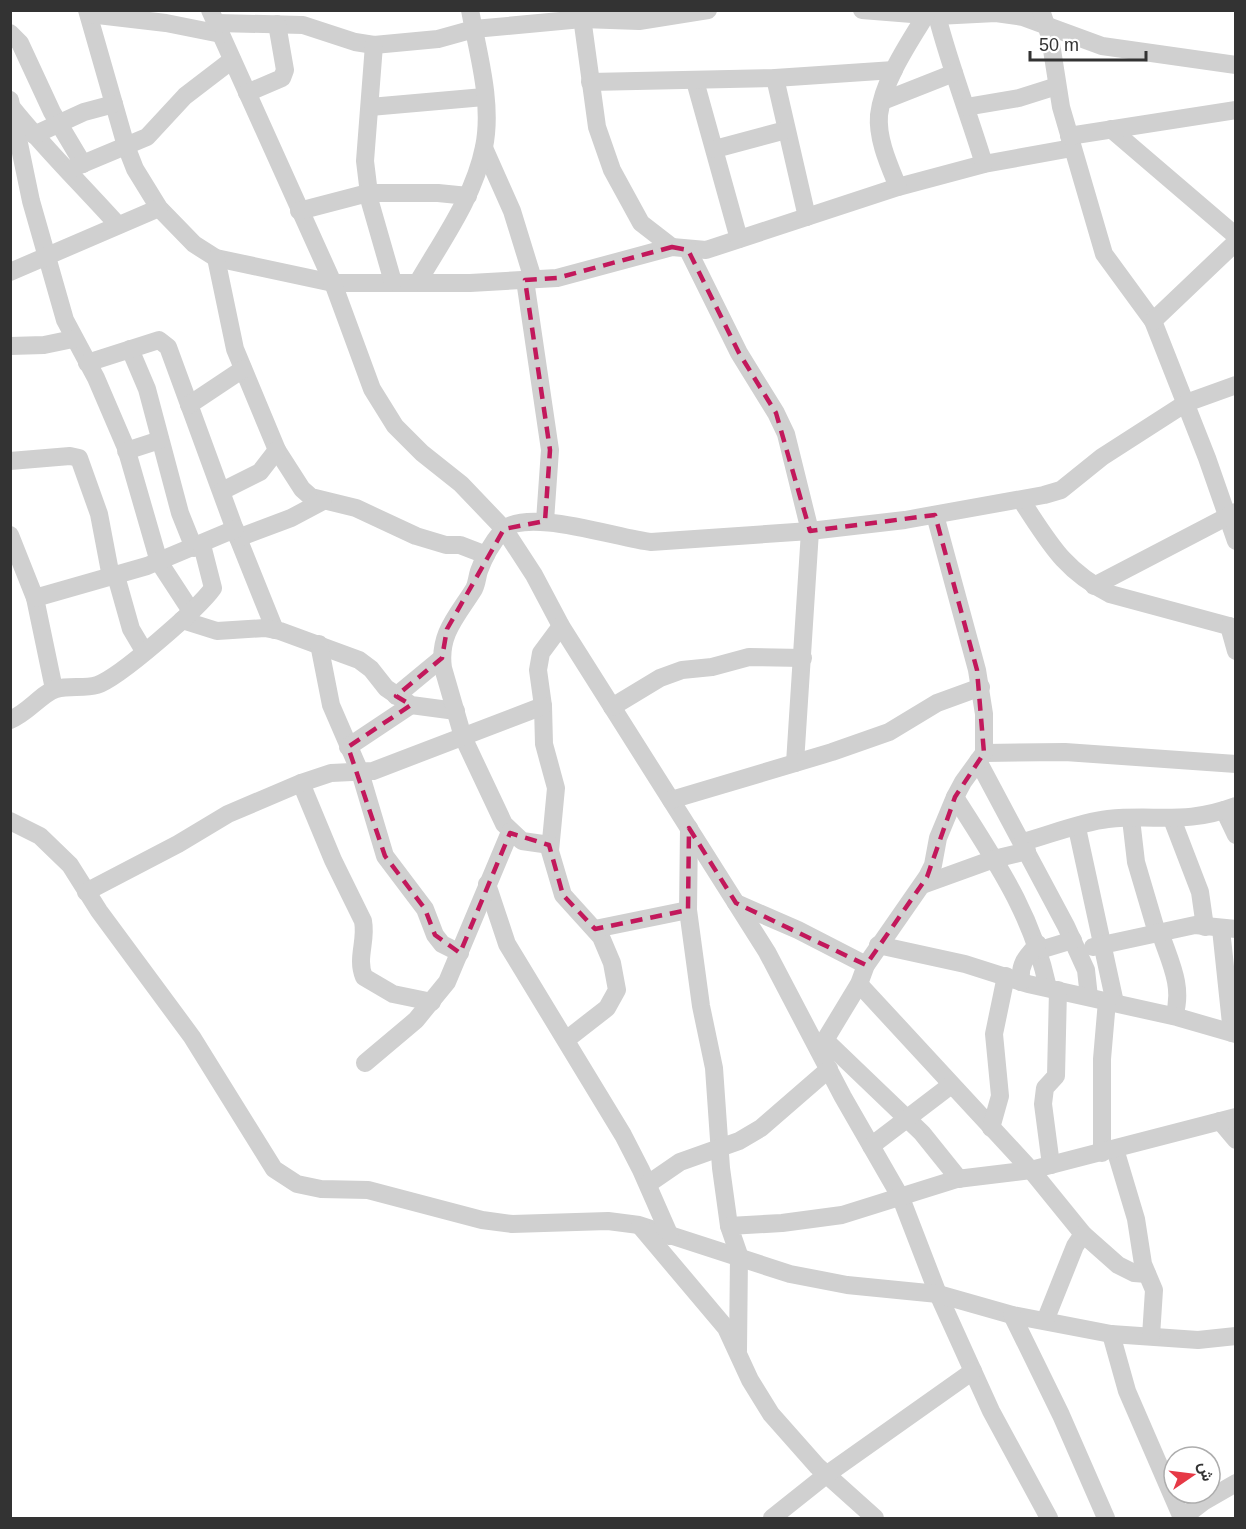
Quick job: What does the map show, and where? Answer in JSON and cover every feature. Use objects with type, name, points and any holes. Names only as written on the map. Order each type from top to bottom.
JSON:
[{"type":"street","points":[[312,10],[316,29]]},
{"type":"street","points":[[418,282],[468,196],[484,148],[484,97],[470,10]]},
{"type":"street","points":[[708,10],[639,21],[581,15],[474,29],[438,39],[374,45],[355,42],[303,25],[148,21],[88,12],[126,146],[135,169],[159,208],[194,244],[216,258],[333,283],[556,278],[680,248],[706,250],[897,187],[1071,142],[1111,129],[1236,110]]},
{"type":"street","points":[[862,10],[930,14],[996,13],[1043,17],[1102,46],[1236,65]]},
{"type":"street","points":[[897,187],[884,151],[879,116],[894,70],[930,14]]},
{"type":"street","points":[[930,14],[954,73],[984,164]]},
{"type":"street","points":[[581,15],[597,127],[612,170],[641,223],[680,248],[786,434],[810,531],[795,763]]},
{"type":"street","points":[[1043,17],[1050,37],[1057,86],[1071,142],[1104,254],[1154,321],[1231,514],[1236,541]]},
{"type":"street","points":[[216,22],[333,283],[372,389],[395,426],[422,453],[461,484],[504,529],[534,575],[561,626],[767,952],[822,1045],[829,1069],[901,1198],[938,1294],[991,1412],[1049,1518]]},
{"type":"street","points":[[247,93],[282,78],[285,70],[277,24]]},
{"type":"street","points":[[10,33],[20,43],[59,122],[76,167],[118,225]]},
{"type":"street","points":[[374,45],[365,161],[368,193],[393,282]]},
{"type":"street","points":[[11,105],[52,157],[76,167],[147,137],[185,96],[232,60]]},
{"type":"street","points":[[590,82],[774,78],[894,70]]},
{"type":"street","points":[[883,102],[954,73]]},
{"type":"street","points":[[774,78],[795,157],[807,217]]},
{"type":"street","points":[[695,81],[739,239]]},
{"type":"street","points":[[966,107],[1019,98],[1057,86]]},
{"type":"street","points":[[370,108],[484,97]]},
{"type":"street","points":[[34,135],[59,122],[114,104]]},
{"type":"street","points":[[11,105],[17,144],[65,320],[107,401],[126,451],[159,561],[187,616],[217,631],[275,630],[319,644],[359,660],[404,701],[456,711]]},
{"type":"street","points":[[1111,129],[1236,236]]},
{"type":"street","points":[[715,148],[786,130]]},
{"type":"street","points":[[484,148],[512,211],[529,279],[550,450],[545,521]]},
{"type":"street","points":[[299,211],[368,193],[438,193],[468,196]]},
{"type":"street","points":[[10,272],[159,208]]},
{"type":"street","points":[[1154,321],[1236,242]]},
{"type":"street","points":[[216,258],[235,349],[278,450],[302,489],[311,497],[356,508],[416,536],[446,545],[460,545],[486,555]]},
{"type":"street","points":[[10,346],[44,345],[73,339]]},
{"type":"street","points":[[87,363],[159,340],[168,347],[275,630]]},
{"type":"street","points":[[10,720],[23,714],[54,689],[90,686],[106,681],[187,616],[213,588],[198,546],[180,513],[147,389],[130,349]]},
{"type":"street","points":[[189,405],[243,369]]},
{"type":"street","points":[[550,845],[522,841],[504,824],[464,737],[442,658],[447,628],[473,589],[486,555],[504,529],[527,522],[545,521],[629,540],[651,542],[810,531],[935,515],[1021,500],[1061,490],[1102,457],[1185,403],[1236,385]]},
{"type":"street","points":[[126,451],[160,440]]},
{"type":"street","points":[[222,490],[260,472],[278,450]]},
{"type":"street","points":[[10,461],[70,456],[83,462],[99,514],[114,577],[131,629],[144,651]]},
{"type":"street","points":[[1021,500],[1069,568],[1094,586],[1110,594],[1232,627],[1236,651]]},
{"type":"street","points":[[35,598],[114,577],[198,546],[291,518],[323,501]]},
{"type":"street","points":[[1094,586],[1231,514]]},
{"type":"street","points":[[935,515],[981,687],[981,757],[1086,970],[1089,997]]},
{"type":"street","points":[[10,535],[35,598],[54,689]]},
{"type":"street","points":[[561,626],[541,653],[538,670],[543,706],[544,744],[556,788],[550,845],[558,887],[574,910],[595,929],[612,963],[617,981],[615,997],[607,1008],[566,1040]]},
{"type":"street","points":[[319,644],[331,705],[360,772],[385,856],[425,909],[435,935],[442,944],[460,953]]},
{"type":"street","points":[[612,707],[660,678],[682,669],[712,667],[749,657],[802,658]]},
{"type":"street","points":[[348,747],[404,701],[442,658]]},
{"type":"street","points":[[671,800],[889,732],[937,703],[981,687]]},
{"type":"street","points":[[86,892],[178,844],[228,814],[301,783],[331,773],[360,772],[389,766],[543,706]]},
{"type":"street","points":[[981,757],[1065,752],[1236,764]]},
{"type":"street","points":[[822,1045],[878,945],[922,885],[933,865],[938,838],[955,798],[963,782],[981,757]]},
{"type":"street","points":[[301,783],[333,860],[363,921],[365,931],[360,959],[364,977],[393,994],[432,1002]]},
{"type":"street","points":[[955,798],[1007,879],[1039,947],[1053,989],[1056,1076],[1045,1088],[1043,1104],[1051,1165]]},
{"type":"street","points":[[922,885],[1077,828],[1109,819],[1196,818],[1230,808],[1236,835]]},
{"type":"street","points":[[1131,819],[1136,862],[1159,933],[1171,958],[1179,1002],[1174,1016]]},
{"type":"street","points":[[878,945],[965,964],[1013,979],[1174,1016],[1234,1033],[1220,928],[1200,892],[1172,819]]},
{"type":"street","points":[[10,821],[40,836],[61,854],[192,1037],[255,1140],[274,1168],[284,1178],[307,1187],[368,1190],[482,1220],[512,1224],[608,1221],[639,1225],[738,1255],[790,1274],[847,1286],[938,1294],[1012,1314],[1111,1334],[1198,1340],[1236,1336]]},
{"type":"street","points":[[689,828],[688,910],[701,1006],[714,1068],[719,1149],[729,1226],[738,1255],[738,1351]]},
{"type":"street","points":[[1077,828],[1104,945],[1111,1002],[1102,1059],[1109,1151],[1136,1219],[1147,1274],[1154,1290],[1151,1336]]},
{"type":"street","points":[[365,1063],[416,1020],[447,982],[510,832]]},
{"type":"street","points":[[487,884],[507,944],[622,1135],[648,1184],[670,1236]]},
{"type":"street","points":[[736,903],[798,930],[866,965]]},
{"type":"street","points":[[595,929],[688,910]]},
{"type":"street","points":[[991,1128],[1000,1096],[994,1034],[1013,979],[1023,961],[1039,947],[1104,945],[1195,925],[1220,928]]},
{"type":"street","points":[[858,984],[1031,1170],[1083,1234],[1118,1265],[1134,1273],[1147,1274]]},
{"type":"street","points":[[822,1045],[922,1132],[959,1179]]},
{"type":"street","points":[[648,1184],[680,1162],[719,1149],[761,1128],[829,1069]]},
{"type":"street","points":[[871,1146],[951,1085]]},
{"type":"street","points":[[729,1226],[782,1223],[842,1215],[959,1179],[1031,1170],[1228,1119],[1236,1140]]},
{"type":"street","points":[[639,1225],[726,1328],[750,1380],[771,1414],[826,1475],[875,1518]]},
{"type":"street","points":[[1045,1321],[1075,1246],[1083,1234]]},
{"type":"street","points":[[1012,1314],[1061,1415],[1106,1518]]},
{"type":"street","points":[[1111,1334],[1127,1391],[1182,1518],[1203,1502],[1236,1483]]},
{"type":"street","points":[[772,1518],[826,1475],[973,1371]]},
{"type":"highlighted area","points":[[672,247],[688,250],[739,353],[776,413],[810,531],[935,515],[977,670],[984,753],[955,797],[927,877],[866,965],[736,903],[689,828],[688,910],[595,929],[563,895],[549,845],[510,833],[460,953],[435,935],[425,909],[385,856],[348,747],[411,705],[396,696],[442,658],[447,629],[504,529],[545,521],[550,450],[525,280],[557,278]]}]
